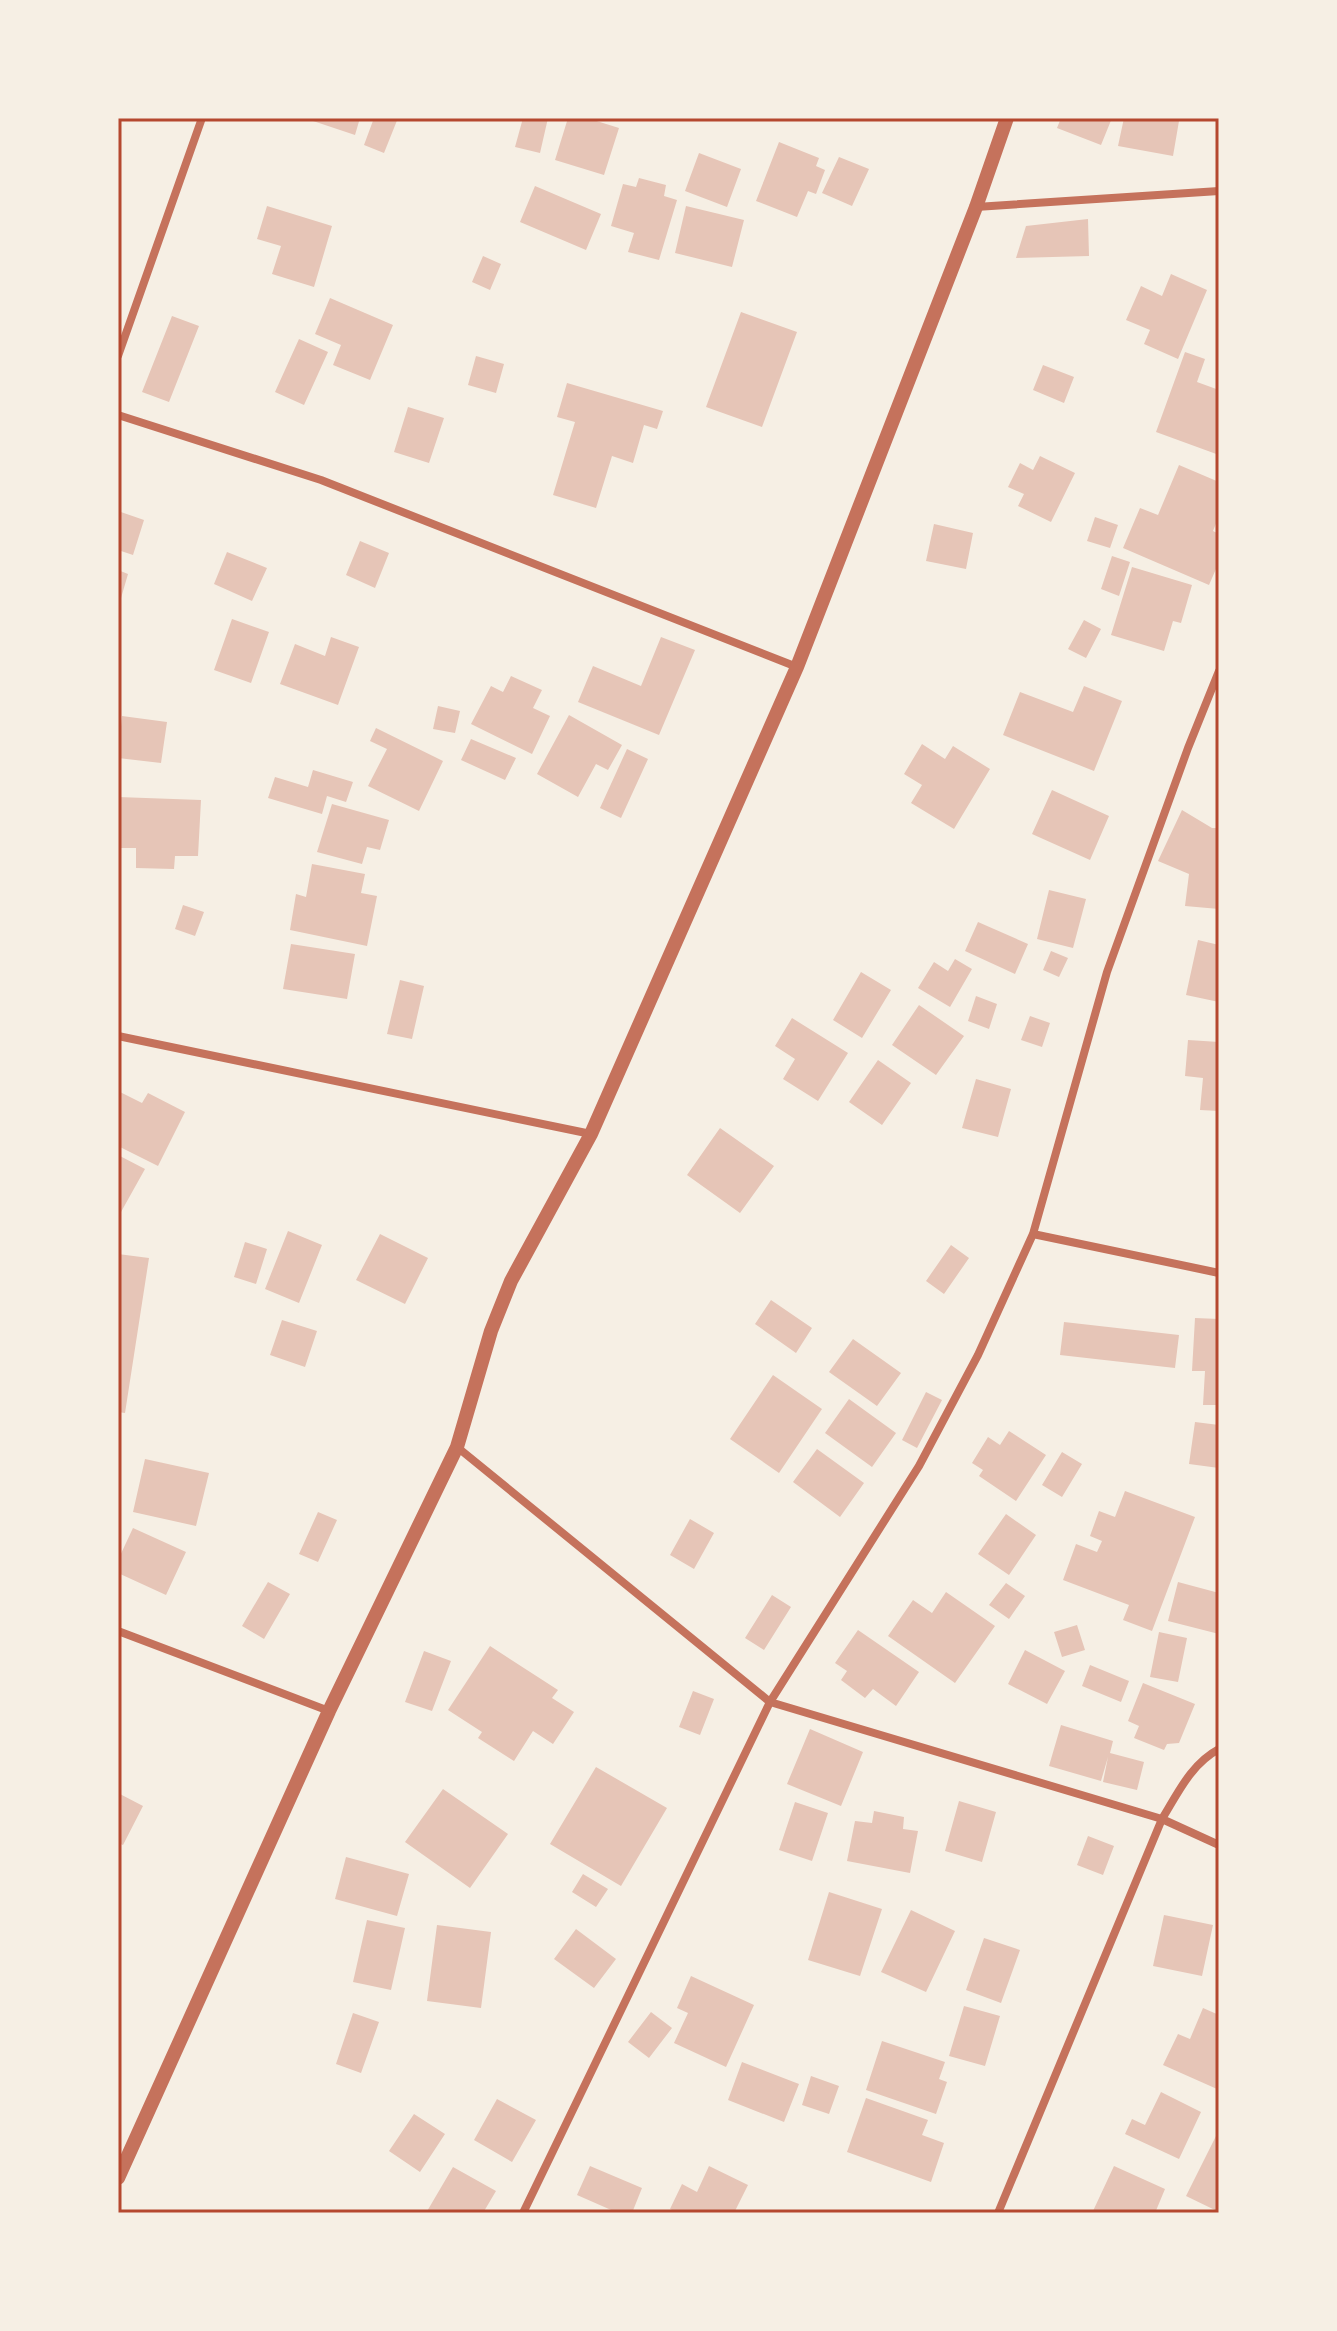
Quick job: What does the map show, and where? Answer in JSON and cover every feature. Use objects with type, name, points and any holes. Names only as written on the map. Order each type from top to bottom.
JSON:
[{"type":"street","points":[[118,356],[202,118]]},
{"type":"street","points":[[118,2178],[329,1711],[457,1447],[491,1331],[511,1281],[591,1134],[797,667],[976,207],[1007,118]]},
{"type":"street","points":[[976,207],[1219,191]]},
{"type":"street","points":[[118,415],[321,480],[797,667]]},
{"type":"street","points":[[523,2213],[770,1702],[919,1466],[978,1355],[1033,1234],[1107,972],[1188,748],[1219,673]]},
{"type":"street","points":[[118,1036],[591,1134]]},
{"type":"street","points":[[1033,1234],[1219,1273]]},
{"type":"street","points":[[457,1447],[770,1702],[1162,1819],[1219,1845]]},
{"type":"street","points":[[118,1631],[329,1711]]},
{"type":"street","points":[[1001,2212],[1162,1819],[1193,1769],[1219,1749]]},
{"type":"building","points":[[304,118],[360,118],[355,135]]},
{"type":"building","points":[[374,118],[398,118],[384,153],[364,145]]},
{"type":"building","points":[[523,118],[548,118],[540,153],[515,147]]},
{"type":"building","points":[[568,118],[587,118],[619,128],[604,175],[555,160]]},
{"type":"building","points":[[1061,118],[1112,118],[1101,145],[1057,128]]},
{"type":"building","points":[[1124,118],[1179,121],[1173,156],[1118,146]]},
{"type":"building","points":[[779,142],[819,158],[816,166],[825,170],[816,194],[808,191],[797,217],[756,201]]},
{"type":"building","points":[[699,153],[741,169],[727,207],[685,191]]},
{"type":"building","points":[[839,157],[869,169],[852,206],[822,193]]},
{"type":"building","points":[[639,178],[666,185],[664,196],[677,200],[659,260],[628,252],[634,233],[611,226],[623,184],[636,187]]},
{"type":"building","points":[[535,186],[601,214],[586,250],[520,222]]},
{"type":"building","points":[[267,206],[332,226],[314,287],[272,274],[281,246],[257,239]]},
{"type":"building","points":[[686,206],[744,220],[732,267],[675,253]]},
{"type":"building","points":[[1088,219],[1089,256],[1016,258],[1026,226]]},
{"type":"building","points":[[483,256],[501,264],[490,290],[472,282]]},
{"type":"building","points":[[1171,274],[1207,290],[1178,359],[1144,344],[1150,330],[1126,320],[1141,286],[1162,296]]},
{"type":"building","points":[[330,298],[393,325],[370,380],[333,365],[341,345],[315,334]]},
{"type":"building","points":[[741,312],[797,332],[762,427],[706,407]]},
{"type":"building","points":[[172,316],[199,326],[169,402],[142,392]]},
{"type":"building","points":[[299,339],[328,352],[304,405],[275,392]]},
{"type":"building","points":[[1185,352],[1205,359],[1197,382],[1219,390],[1219,455],[1156,432]]},
{"type":"building","points":[[476,356],[504,364],[496,393],[468,385]]},
{"type":"building","points":[[1043,365],[1074,377],[1064,403],[1033,390]]},
{"type":"building","points":[[567,383],[663,411],[657,429],[644,425],[633,463],[612,456],[596,508],[553,495],[575,422],[557,417]]},
{"type":"building","points":[[408,407],[444,418],[429,463],[394,452]]},
{"type":"building","points":[[1040,456],[1075,473],[1051,522],[1018,506],[1024,494],[1008,487],[1020,463],[1033,470]]},
{"type":"building","points":[[1179,465],[1219,482],[1219,516],[1213,531],[1219,534],[1219,562],[1209,585],[1123,548],[1140,508],[1158,515]]},
{"type":"building","points":[[118,511],[144,520],[133,555],[118,550]]},
{"type":"building","points":[[1095,517],[1118,525],[1110,548],[1087,541]]},
{"type":"building","points":[[934,524],[973,533],[966,569],[926,561]]},
{"type":"building","points":[[360,541],[389,553],[375,588],[346,575]]},
{"type":"building","points":[[227,552],[267,568],[252,601],[214,584]]},
{"type":"building","points":[[1112,556],[1130,562],[1119,596],[1101,589]]},
{"type":"building","points":[[1132,567],[1192,585],[1181,623],[1173,621],[1164,651],[1111,635]]},
{"type":"building","points":[[118,570],[128,574],[119,605],[118,604]]},
{"type":"building","points":[[232,619],[269,632],[251,683],[214,670]]},
{"type":"building","points":[[1084,620],[1101,629],[1086,658],[1068,649]]},
{"type":"building","points":[[331,637],[359,647],[338,705],[280,684],[295,644],[325,656]]},
{"type":"building","points":[[661,637],[695,650],[659,735],[578,702],[593,666],[641,686]]},
{"type":"building","points":[[511,676],[542,690],[533,708],[550,716],[532,754],[471,724],[491,686],[503,692]]},
{"type":"building","points":[[1084,686],[1122,701],[1094,771],[1003,735],[1020,692],[1073,712]]},
{"type":"building","points":[[438,706],[460,711],[455,733],[433,729]]},
{"type":"building","points":[[569,715],[622,745],[608,770],[596,764],[578,797],[537,774]]},
{"type":"building","points":[[122,716],[167,722],[161,763],[118,758]]},
{"type":"building","points":[[376,728],[443,761],[419,811],[368,786],[387,749],[370,741]]},
{"type":"building","points":[[471,739],[516,758],[505,780],[461,760]]},
{"type":"building","points":[[922,744],[945,759],[953,746],[990,769],[954,829],[911,803],[922,785],[904,774]]},
{"type":"building","points":[[627,749],[648,759],[621,818],[600,808]]},
{"type":"building","points":[[313,770],[353,782],[346,802],[327,796],[322,814],[268,798],[275,777],[308,787]]},
{"type":"building","points":[[1052,790],[1109,816],[1090,860],[1032,834]]},
{"type":"building","points":[[118,797],[201,800],[198,856],[175,856],[174,869],[136,868],[136,848],[118,848]]},
{"type":"building","points":[[332,804],[389,820],[380,850],[367,847],[362,864],[317,852]]},
{"type":"building","points":[[1182,810],[1212,828],[1219,828],[1219,909],[1185,906],[1189,874],[1158,861]]},
{"type":"building","points":[[312,864],[365,874],[361,893],[377,896],[367,946],[290,930],[296,894],[306,897]]},
{"type":"building","points":[[1049,890],[1086,899],[1073,948],[1037,939]]},
{"type":"building","points":[[183,905],[204,912],[195,936],[175,929]]},
{"type":"building","points":[[978,922],[1028,944],[1015,974],[965,951]]},
{"type":"building","points":[[1198,940],[1219,945],[1219,1002],[1186,995]]},
{"type":"building","points":[[291,944],[355,954],[347,999],[283,989]]},
{"type":"building","points":[[1051,951],[1068,958],[1059,977],[1043,970]]},
{"type":"building","points":[[955,959],[972,969],[950,1007],[918,988],[934,962],[948,971]]},
{"type":"building","points":[[861,972],[891,990],[862,1038],[833,1020]]},
{"type":"building","points":[[400,980],[424,986],[412,1039],[387,1034]]},
{"type":"building","points":[[976,996],[997,1004],[989,1029],[968,1021]]},
{"type":"building","points":[[919,1005],[964,1036],[936,1075],[892,1045]]},
{"type":"building","points":[[1030,1016],[1050,1023],[1042,1047],[1021,1040]]},
{"type":"building","points":[[792,1018],[848,1053],[818,1101],[783,1079],[795,1059],[775,1046]]},
{"type":"building","points":[[1188,1040],[1219,1042],[1219,1111],[1200,1110],[1203,1078],[1185,1076]]},
{"type":"building","points":[[878,1060],[911,1083],[882,1125],[849,1102]]},
{"type":"building","points":[[976,1079],[1011,1089],[998,1137],[962,1128]]},
{"type":"building","points":[[118,1091],[142,1103],[148,1093],[185,1112],[158,1166],[118,1146]]},
{"type":"building","points":[[720,1128],[774,1166],[740,1213],[687,1175]]},
{"type":"building","points":[[118,1155],[145,1169],[121,1212],[118,1211]]},
{"type":"building","points":[[288,1231],[322,1245],[299,1303],[265,1289]]},
{"type":"building","points":[[380,1234],[428,1258],[405,1304],[356,1280]]},
{"type":"building","points":[[245,1242],[267,1249],[256,1284],[234,1277]]},
{"type":"building","points":[[951,1245],[969,1258],[944,1294],[926,1281]]},
{"type":"building","points":[[118,1254],[149,1258],[125,1413],[118,1412]]},
{"type":"building","points":[[771,1300],[812,1328],[796,1353],[755,1324]]},
{"type":"building","points":[[1195,1318],[1219,1319],[1219,1405],[1203,1405],[1205,1371],[1192,1371]]},
{"type":"building","points":[[282,1320],[317,1331],[305,1367],[270,1355]]},
{"type":"building","points":[[1064,1322],[1179,1335],[1175,1368],[1060,1355]]},
{"type":"building","points":[[853,1339],[901,1373],[877,1406],[829,1372]]},
{"type":"building","points":[[773,1375],[822,1409],[779,1473],[730,1439]]},
{"type":"building","points":[[926,1392],[942,1400],[917,1448],[902,1440]]},
{"type":"building","points":[[849,1399],[896,1433],[872,1467],[825,1433]]},
{"type":"building","points":[[1195,1422],[1219,1425],[1219,1468],[1189,1464]]},
{"type":"building","points":[[1009,1431],[1046,1455],[1016,1501],[979,1476],[983,1470],[972,1463],[988,1437],[1000,1445]]},
{"type":"building","points":[[817,1449],[864,1483],[840,1517],[793,1482]]},
{"type":"building","points":[[1062,1452],[1082,1464],[1062,1497],[1042,1485]]},
{"type":"building","points":[[145,1459],[209,1473],[196,1526],[133,1512]]},
{"type":"building","points":[[1125,1491],[1195,1517],[1152,1631],[1123,1620],[1129,1605],[1063,1580],[1076,1544],[1097,1552],[1102,1541],[1090,1536],[1099,1511],[1115,1517]]},
{"type":"building","points":[[318,1512],[337,1520],[318,1562],[299,1554]]},
{"type":"building","points":[[1006,1514],[1036,1535],[1009,1575],[978,1554]]},
{"type":"building","points":[[690,1519],[714,1533],[694,1569],[670,1555]]},
{"type":"building","points":[[133,1528],[186,1552],[166,1595],[118,1573],[118,1560]]},
{"type":"building","points":[[268,1582],[290,1594],[264,1639],[242,1626]]},
{"type":"building","points":[[1178,1582],[1219,1593],[1219,1634],[1168,1621]]},
{"type":"building","points":[[1006,1583],[1025,1596],[1009,1619],[989,1605]]},
{"type":"building","points":[[946,1592],[995,1626],[955,1683],[888,1636],[913,1600],[932,1613]]},
{"type":"building","points":[[772,1595],[791,1607],[764,1650],[745,1638]]},
{"type":"building","points":[[1077,1625],[1085,1650],[1062,1657],[1054,1632]]},
{"type":"building","points":[[858,1630],[919,1672],[896,1706],[873,1689],[865,1698],[841,1680],[847,1671],[835,1663]]},
{"type":"building","points":[[1159,1632],[1187,1638],[1178,1682],[1150,1677]]},
{"type":"building","points":[[490,1646],[558,1690],[552,1698],[574,1712],[553,1744],[533,1731],[514,1761],[478,1738],[482,1732],[448,1710]]},
{"type":"building","points":[[1025,1650],[1065,1671],[1047,1704],[1008,1684]]},
{"type":"building","points":[[424,1651],[451,1661],[432,1711],[405,1702]]},
{"type":"building","points":[[1090,1665],[1129,1681],[1121,1702],[1082,1686]]},
{"type":"building","points":[[1143,1683],[1195,1704],[1179,1743],[1167,1744],[1164,1750],[1134,1738],[1139,1726],[1128,1721]]},
{"type":"building","points":[[693,1691],[714,1699],[700,1735],[679,1727]]},
{"type":"building","points":[[1061,1725],[1113,1741],[1110,1753],[1144,1762],[1137,1790],[1103,1782],[1108,1757],[1101,1781],[1049,1766]]},
{"type":"building","points":[[810,1729],[863,1752],[841,1806],[787,1784]]},
{"type":"building","points":[[596,1767],[667,1808],[621,1886],[550,1844]]},
{"type":"building","points":[[443,1789],[508,1834],[470,1888],[405,1842]]},
{"type":"building","points":[[118,1793],[143,1806],[123,1845],[118,1843]]},
{"type":"building","points":[[959,1801],[996,1812],[982,1862],[945,1851]]},
{"type":"building","points":[[795,1802],[828,1813],[812,1861],[779,1850]]},
{"type":"building","points":[[874,1811],[904,1817],[903,1829],[918,1831],[910,1873],[847,1861],[855,1821],[872,1823]]},
{"type":"building","points":[[1088,1836],[1114,1846],[1103,1875],[1077,1865]]},
{"type":"building","points":[[346,1857],[409,1874],[397,1916],[335,1899]]},
{"type":"building","points":[[583,1874],[608,1889],[596,1907],[572,1892]]},
{"type":"building","points":[[829,1892],[882,1909],[860,1976],[808,1960]]},
{"type":"building","points":[[911,1910],[955,1931],[926,1992],[881,1972]]},
{"type":"building","points":[[1164,1915],[1213,1925],[1202,1976],[1153,1966]]},
{"type":"building","points":[[367,1920],[405,1928],[391,1990],[353,1982]]},
{"type":"building","points":[[437,1925],[491,1932],[481,2008],[427,2001]]},
{"type":"building","points":[[576,1929],[616,1959],[594,1988],[554,1959]]},
{"type":"building","points":[[984,1938],[1020,1950],[1001,2003],[966,1990]]},
{"type":"building","points":[[691,1976],[754,2005],[726,2067],[674,2043],[688,2013],[677,2008]]},
{"type":"building","points":[[964,2006],[1000,2016],[985,2066],[949,2056]]},
{"type":"building","points":[[1203,2008],[1219,2015],[1217,2089],[1163,2065],[1178,2034],[1190,2039]]},
{"type":"building","points":[[651,2012],[672,2028],[649,2058],[628,2042]]},
{"type":"building","points":[[353,2013],[379,2022],[361,2073],[336,2064]]},
{"type":"building","points":[[882,2041],[945,2062],[939,2079],[947,2082],[936,2114],[866,2090]]},
{"type":"building","points":[[742,2062],[799,2084],[784,2122],[728,2100]]},
{"type":"building","points":[[811,2076],[839,2086],[829,2114],[802,2105]]},
{"type":"building","points":[[1161,2092],[1201,2112],[1179,2159],[1125,2134],[1132,2119],[1145,2125]]},
{"type":"building","points":[[866,2098],[928,2120],[922,2135],[944,2143],[931,2182],[847,2152]]},
{"type":"building","points":[[497,2099],[536,2120],[512,2162],[474,2140]]},
{"type":"building","points":[[414,2114],[445,2134],[420,2172],[389,2151]]},
{"type":"building","points":[[1219,2130],[1219,2212],[1186,2196]]},
{"type":"building","points":[[590,2166],[642,2188],[632,2213],[618,2213],[577,2195]]},
{"type":"building","points":[[709,2166],[748,2185],[734,2213],[678,2213],[670,2209],[682,2184],[697,2192]]},
{"type":"building","points":[[1114,2166],[1165,2189],[1155,2213],[1093,2211]]},
{"type":"building","points":[[453,2167],[496,2191],[483,2213],[426,2213]]}]
